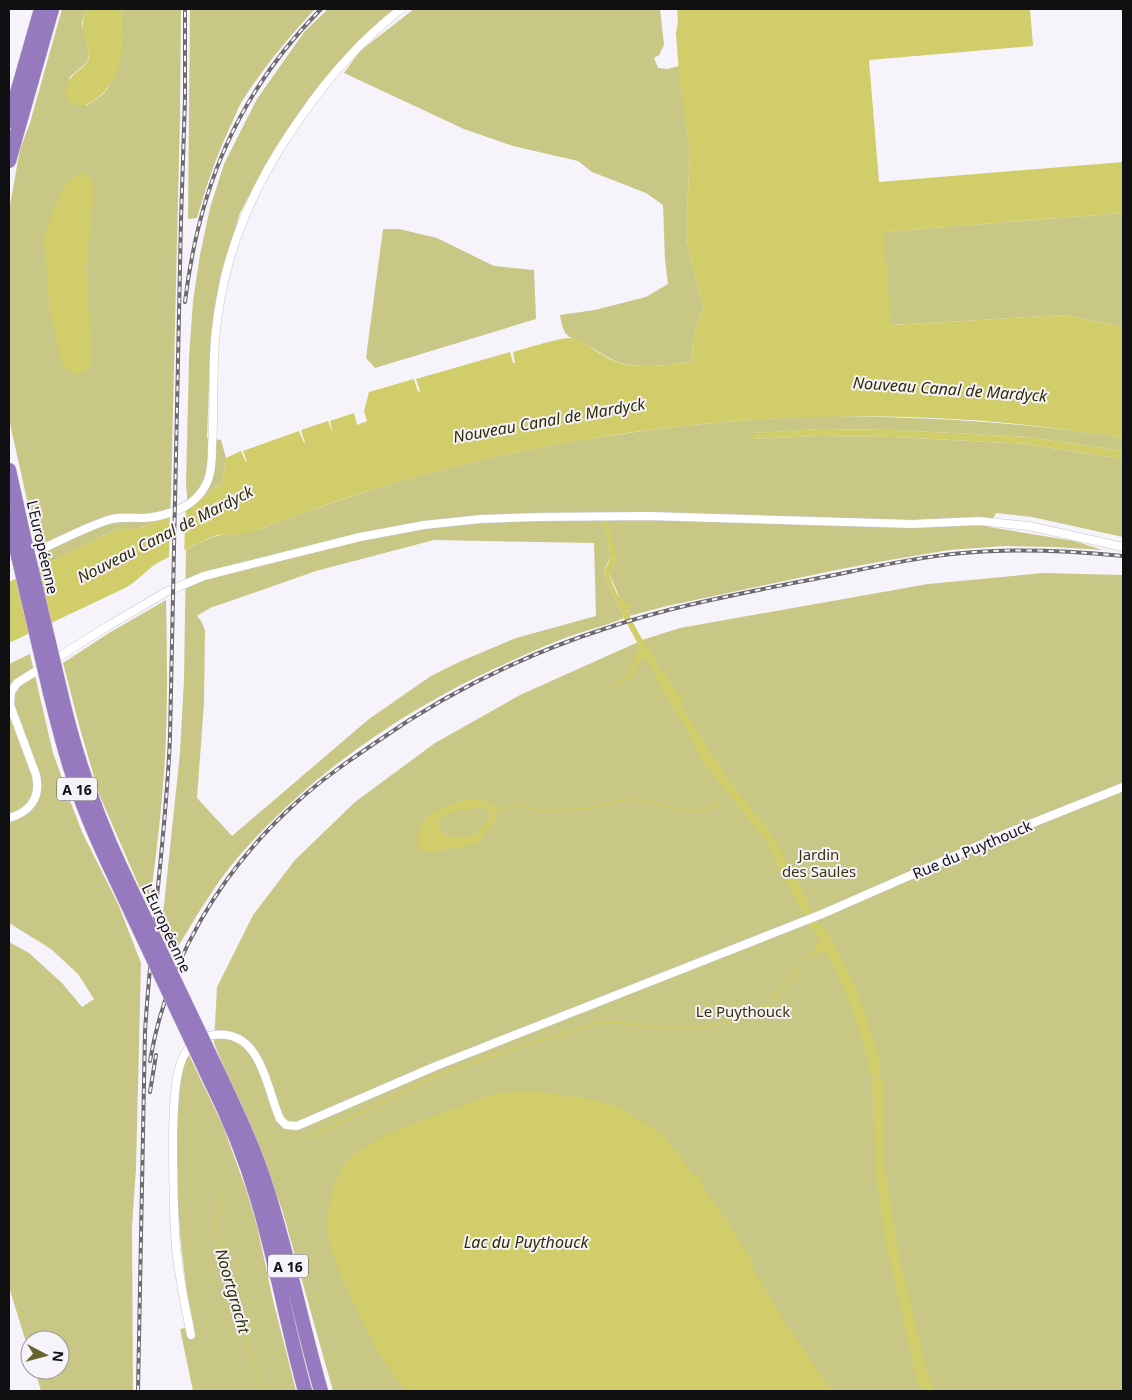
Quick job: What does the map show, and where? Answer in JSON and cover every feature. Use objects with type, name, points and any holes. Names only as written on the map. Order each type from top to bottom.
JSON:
[{"type":"highway","points":[[9,121],[41,9]]},
{"type":"highway","points":[[9,161],[52,9]]},
{"type":"highway","name":"L'Européenne","points":[[9,470],[18,536],[55,691],[68,722],[83,774],[118,874],[215,1078],[251,1146],[268,1190],[321,1391]]},
{"type":"highway","name":"L'Européenne","points":[[9,516],[18,536]]},
{"type":"highway","name":"L'Européenne","points":[[215,1078],[258,1198],[305,1391]]},
{"type":"street","points":[[9,566],[105,520],[122,517],[143,518],[167,514],[192,502],[201,493],[209,478],[212,460],[214,356],[219,305],[231,252],[247,208],[275,156],[320,90],[358,46],[401,9]]},
{"type":"street","points":[[9,818],[21,814],[27,809],[35,799],[38,787],[36,775],[10,705],[11,692],[17,683],[114,622],[166,592],[190,581],[353,539],[454,521],[617,515],[918,524],[985,522],[1029,526],[1123,547]]},
{"type":"street","name":"Rue du Puythouck","points":[[191,1335],[176,1249],[173,1177],[174,1108],[180,1066],[184,1054],[188,1048],[207,1036],[218,1034],[230,1035],[240,1038],[249,1046],[260,1064],[280,1119],[286,1125],[297,1126],[451,1060],[806,921],[1006,834],[1123,787]]},
{"type":"green space","points":[[62,9],[87,9],[82,21],[82,27],[89,54],[88,60],[70,77],[66,92],[87,105],[105,92],[111,84],[119,65],[123,9],[181,9],[171,495],[170,516],[138,529],[113,531],[41,567],[9,419],[9,211],[20,149],[30,123]]},
{"type":"green space","points":[[190,9],[315,9],[276,54],[241,103],[216,161],[197,218],[188,219]]},
{"type":"green space","points":[[328,9],[395,9],[358,41],[311,96],[265,165],[240,213],[220,278],[211,333],[207,438],[221,440],[226,458],[222,484],[188,508],[186,485],[189,358],[193,301],[210,208],[224,164],[257,99],[305,31]]},
{"type":"green space","points":[[414,9],[660,9],[664,45],[659,55],[654,58],[658,68],[667,69],[679,66],[690,152],[686,233],[703,307],[695,331],[691,362],[643,366],[615,361],[568,336],[563,329],[560,315],[595,310],[646,297],[668,284],[663,205],[646,193],[592,172],[578,161],[513,146],[464,129],[344,73],[360,51]]},
{"type":"green space","points":[[1123,213],[1123,327],[1065,315],[890,325],[883,232]]},
{"type":"green space","points":[[383,229],[399,229],[437,238],[494,266],[534,270],[536,319],[375,368],[366,358]]},
{"type":"green space","points":[[826,416],[938,419],[1012,424],[1123,438],[1123,451],[1028,437],[895,430],[819,429],[752,433],[752,439],[817,436],[895,437],[1026,444],[1123,459],[1123,537],[1032,517],[996,513],[989,527],[1074,541],[1103,550],[1005,546],[949,550],[831,571],[629,616],[627,609],[629,607],[621,601],[609,573],[616,561],[609,545],[610,558],[604,575],[624,618],[554,642],[473,679],[436,698],[364,744],[298,796],[239,856],[212,892],[172,957],[161,933],[180,753],[184,680],[186,549],[217,536],[258,530],[329,504],[401,481],[506,455],[612,435],[665,428]],"holes":[[[434,540],[594,543],[596,616],[516,638],[431,676],[369,719],[232,836],[197,798],[204,703],[205,630],[197,616],[210,608],[316,571]]]},
{"type":"green space","name":"Le Puythouck","points":[[1043,573],[1123,575],[1123,1391],[333,1391],[282,1209],[214,1043],[217,987],[253,915],[295,860],[355,802],[435,743],[520,695],[645,639],[680,628],[928,584]]},
{"type":"green space","points":[[166,600],[167,698],[165,757],[149,909],[99,794],[63,663],[109,633]]},
{"type":"green space","points":[[30,654],[53,753],[82,832],[118,904],[141,963],[136,1168],[132,1227],[133,1391],[41,1391],[38,1380],[70,1380],[70,1330],[22,1330],[9,1287],[9,942],[29,953],[62,983],[82,1007],[94,999],[78,974],[51,949],[9,923],[9,664]]},
{"type":"green space","points":[[188,1053],[223,1126],[247,1192],[257,1226],[296,1391],[193,1391],[180,1329],[194,1326],[188,1302],[181,1244],[177,1195],[177,1123],[172,1093]]},
{"type":"water","points":[[87,9],[123,9],[121,53],[116,74],[109,86],[90,103],[76,105],[68,99],[66,91],[70,79],[87,62],[89,57],[82,27]]},
{"type":"water","name":"Nouveau Canal de Mardyck","points":[[677,9],[1030,9],[1033,46],[869,60],[879,182],[1123,162],[1123,213],[884,232],[891,325],[1065,315],[1123,327],[1123,438],[1033,426],[942,418],[851,416],[760,419],[670,427],[580,440],[490,458],[402,481],[336,501],[253,532],[218,535],[159,562],[125,588],[9,643],[9,582],[113,531],[141,528],[195,504],[222,484],[226,458],[241,451],[247,462],[243,451],[299,431],[305,443],[301,430],[328,421],[333,433],[330,421],[354,413],[357,425],[367,421],[364,411],[369,392],[414,379],[418,392],[420,391],[416,379],[510,352],[513,363],[515,363],[513,352],[566,338],[582,342],[608,358],[623,364],[652,366],[691,362],[695,331],[703,307],[686,233],[690,152],[679,74],[676,33]]},
{"type":"water","points":[[80,172],[89,177],[94,189],[86,266],[92,360],[86,370],[76,375],[67,370],[62,363],[50,312],[44,239],[62,191],[69,180]]},
{"type":"water","points":[[819,429],[895,430],[1028,437],[1123,451],[1123,459],[1026,444],[895,437],[817,436],[752,439],[751,433]]},
{"type":"water","points":[[602,521],[608,521],[615,549],[616,561],[609,574],[619,597],[623,601],[632,604],[633,606],[627,610],[661,672],[664,671],[682,698],[682,707],[732,785],[774,838],[808,902],[808,906],[819,924],[828,934],[852,980],[865,1012],[878,1055],[881,1072],[879,1073],[880,1079],[883,1080],[883,1171],[885,1171],[898,1251],[927,1372],[934,1391],[922,1391],[915,1373],[886,1243],[876,1176],[872,1082],[875,1079],[871,1075],[864,1044],[854,1014],[829,957],[825,953],[819,952],[811,959],[810,955],[818,944],[819,939],[777,865],[767,842],[705,765],[688,732],[654,676],[656,674],[645,658],[641,659],[633,678],[628,681],[625,676],[630,673],[637,650],[640,648],[604,575],[610,559],[610,552]]},
{"type":"water","points":[[466,800],[486,801],[494,806],[498,816],[479,843],[434,852],[420,851],[419,830],[423,822],[437,810]],"holes":[[[479,807],[489,810],[491,814],[478,834],[449,838],[444,834],[438,822],[440,818],[462,809]]]},
{"type":"water","name":"Lac du Puythouck","points":[[524,1090],[596,1100],[618,1107],[665,1137],[695,1177],[698,1175],[702,1180],[700,1182],[754,1265],[753,1269],[782,1318],[833,1391],[409,1391],[398,1381],[376,1349],[344,1282],[331,1249],[328,1232],[328,1213],[333,1188],[349,1159],[391,1132],[491,1095]]},
{"type":"pier","points":[[186,506],[184,553],[169,560],[170,513]]},
{"type":"waterway","points":[[539,445],[541,458]]},
{"type":"waterway","points":[[615,684],[628,677]]},
{"type":"waterway","points":[[496,809],[519,805],[531,809],[552,811],[590,808],[630,799],[650,801],[672,809],[696,811]]},
{"type":"waterway","points":[[703,811],[721,803]]},
{"type":"waterway","points":[[308,1137],[438,1075],[513,1049],[602,1022],[678,1028],[710,1026],[741,1019],[771,1002],[801,967]]},
{"type":"waterway","name":"Noortgracht","points":[[225,1189],[216,1223],[220,1254],[262,1391]]},
{"type":"railway","points":[[138,1391],[145,1032],[170,737],[185,99],[185,9]]},
{"type":"railway","points":[[185,302],[191,260],[200,219],[212,180],[227,144],[245,108],[267,74],[292,41],[321,9]]},
{"type":"railway","points":[[150,1061],[169,987],[184,953],[201,919],[244,857],[297,802],[357,755],[432,706],[488,676],[577,638],[630,621],[750,592],[901,562],[942,555],[1003,551],[1043,551],[1123,556]]},
{"type":"railway","points":[[150,1092],[156,1055]]},
{"type":"park label","name":"Jardin des Saules","points":[[819,862]]}]
